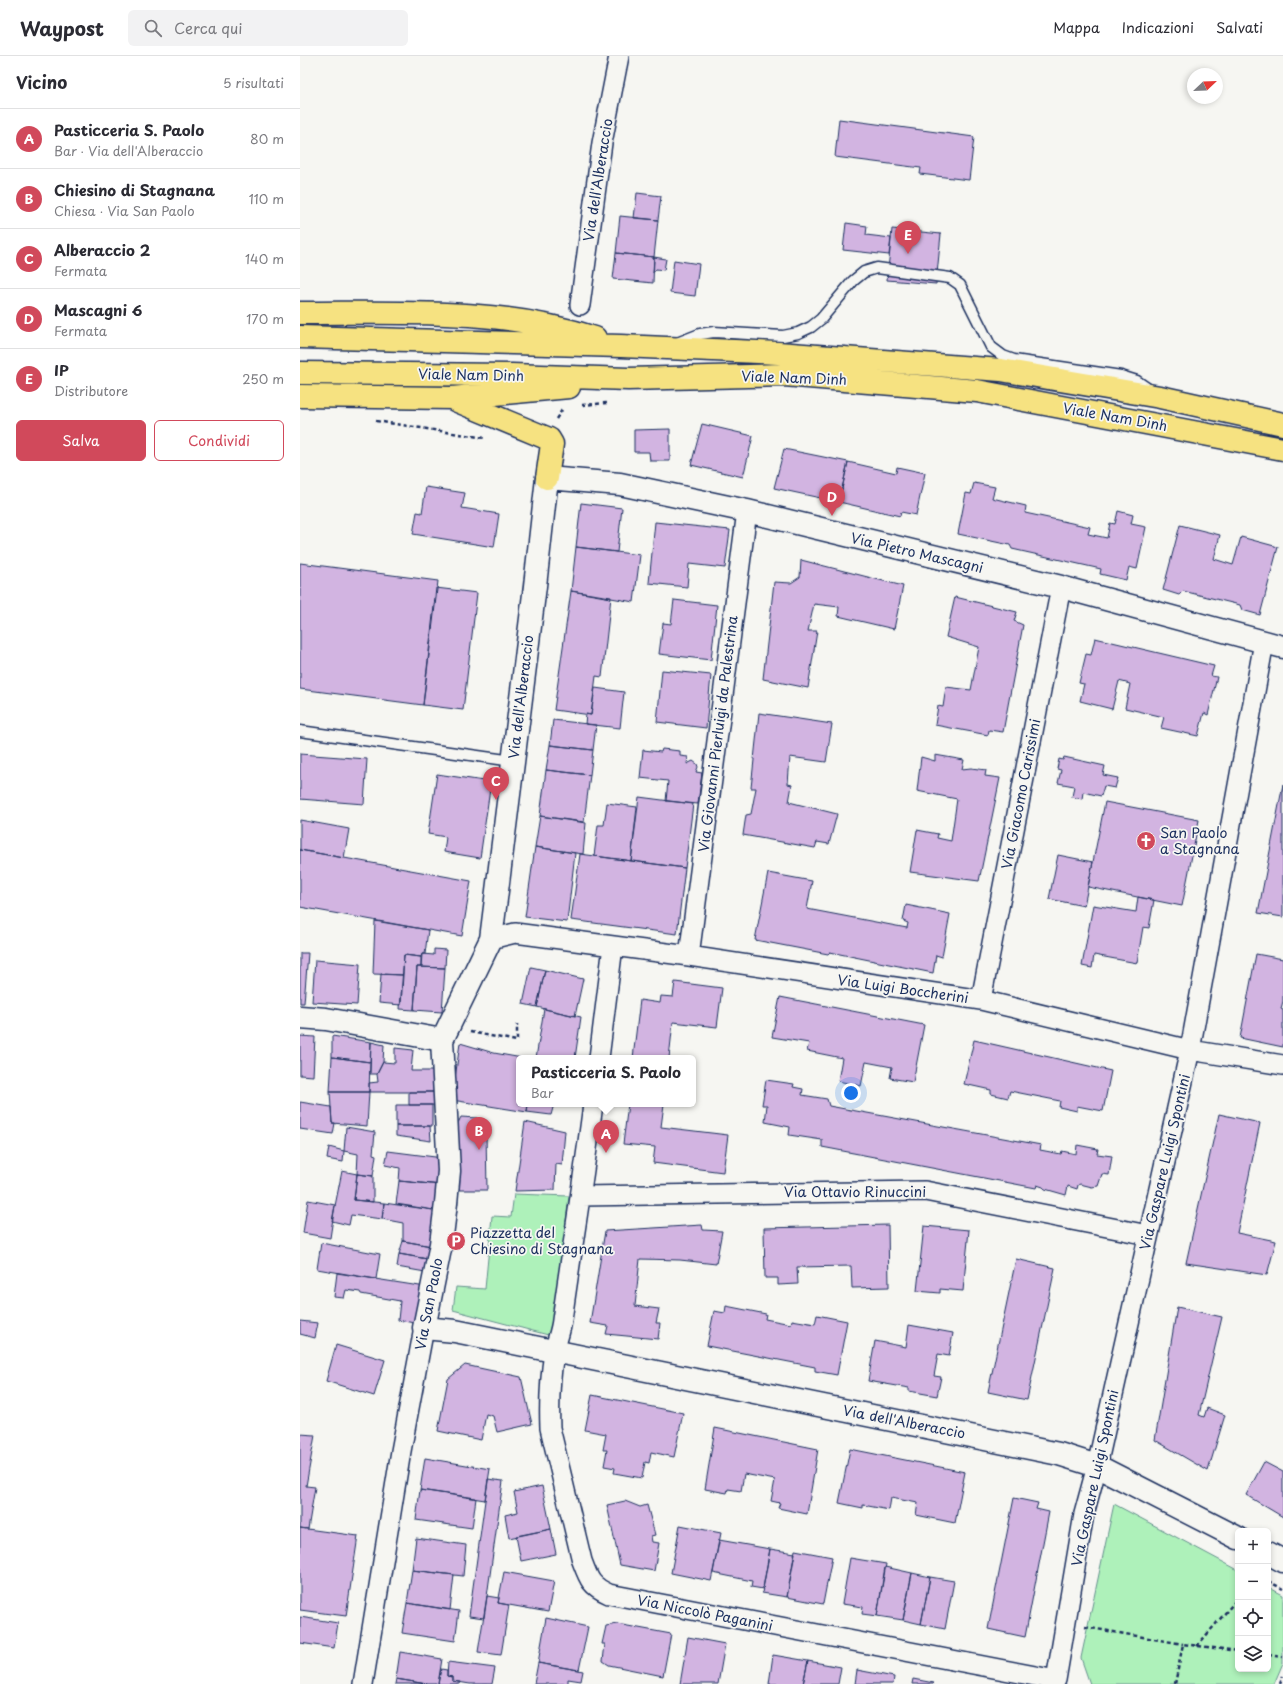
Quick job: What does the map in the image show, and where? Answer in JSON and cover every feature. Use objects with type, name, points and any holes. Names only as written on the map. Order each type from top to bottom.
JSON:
[{"type":"main road","points":[[300,313],[407,313],[493,317],[570,330],[621,346]]},
{"type":"main road","name":"Viale Nam Dinh","points":[[300,338],[621,346],[778,353],[1001,370],[1160,397],[1283,424]]},
{"type":"main road","name":"Viale Nam Dinh","points":[[300,373],[512,375],[628,379],[784,375],[976,391],[1283,449]]},
{"type":"main road","points":[[300,396],[452,398],[536,391],[628,379]]},
{"type":"main road","points":[[452,398],[549,440],[552,444],[547,478]]},
{"type":"street","name":"Via dell'Alberaccio","points":[[580,305],[602,143],[619,56]]},
{"type":"street","name":"Via dell'Alberaccio","points":[[445,1034],[491,939],[536,586],[547,478]]},
{"type":"street","name":"Via Pietro Mascagni","points":[[547,478],[620,484],[747,511],[1061,587],[1274,645]]},
{"type":"street","name":"Via Giovanni Pierluigi da Palestrina","points":[[689,956],[747,511]]},
{"type":"street","name":"Via Giacomo Carissimi","points":[[981,1000],[1061,587]]},
{"type":"street","name":"Via Gaspare Luigi Spontini","points":[[1056,1680],[1084,1514],[1097,1466],[1190,1050],[1274,645]]},
{"type":"street","points":[[491,939],[515,933],[613,946],[599,1055]]},
{"type":"street","name":"Via Luigi Boccherini","points":[[613,946],[981,1000],[1190,1050],[1283,1065]]},
{"type":"street","points":[[300,1017],[445,1034]]},
{"type":"street","name":"Via San Paolo","points":[[363,1684],[402,1451],[441,1244],[449,1171],[445,1034]]},
{"type":"street","points":[[554,1352],[562,1323],[593,1107]]},
{"type":"street","name":"Via Ottavio Rinuccini","points":[[581,1196],[925,1191],[1148,1235]]},
{"type":"street","name":"Via dell'Alberaccio","points":[[424,1328],[455,1331],[1060,1454],[1097,1466],[1235,1536]]},
{"type":"street","name":"Via Niccolò Paganini","points":[[554,1352],[550,1391],[550,1428],[582,1561],[587,1576],[596,1588],[609,1594],[1056,1680]]},
{"type":"street","points":[[1271,1555],[1283,1561]]},
{"type":"lane","points":[[664,348],[700,334],[714,332],[783,336],[798,333],[811,327],[821,319],[853,281],[864,272],[877,268],[950,278],[960,285],[991,347],[1003,356],[1014,360],[1121,376],[1137,381],[1160,397]]},
{"type":"lane","points":[[300,731],[513,761]]},
{"type":"path","points":[[445,1034],[517,1041],[517,1024]]},
{"type":"path","points":[[1271,1583],[1283,1590]]},
{"type":"path","points":[[1197,1646],[1236,1600]]},
{"type":"path","points":[[1065,1624],[1183,1644],[1235,1651]]},
{"type":"path","points":[[1175,1684],[1183,1644]]},
{"type":"path","points":[[1271,1655],[1283,1657]]},
{"type":"path","points":[[1280,1684],[1283,1676]]},
{"type":"green space","points":[[514,1194],[569,1196],[552,1336],[453,1310],[456,1287],[485,1289],[492,1216],[511,1217]]},
{"type":"green space","points":[[1114,1504],[1235,1568],[1235,1672],[1271,1672],[1271,1589],[1283,1595],[1283,1663],[1274,1684],[1090,1684],[1081,1658]]},
{"type":"building","points":[[839,119],[974,137],[969,180],[920,174],[921,168],[835,157]]},
{"type":"building","points":[[637,193],[661,196],[658,220],[634,218]]},
{"type":"building","points":[[620,216],[658,220],[654,257],[616,253]]},
{"type":"building","points":[[846,223],[867,226],[866,235],[891,238],[889,255],[843,250]]},
{"type":"building","points":[[892,229],[941,234],[936,284],[887,280]]},
{"type":"building","points":[[616,253],[654,257],[653,283],[613,279]]},
{"type":"building","points":[[654,257],[666,259],[664,270],[656,269],[653,273]]},
{"type":"building","points":[[674,260],[699,264],[695,296],[670,293]]},
{"type":"building","points":[[702,424],[753,436],[743,477],[691,465]]},
{"type":"building","points":[[670,429],[670,461],[650,461],[649,452],[634,452],[634,430]]},
{"type":"building","points":[[784,449],[848,462],[839,502],[774,488]]},
{"type":"building","points":[[848,462],[896,473],[897,467],[925,473],[916,515],[901,512],[900,516],[839,502]]},
{"type":"building","points":[[974,483],[995,487],[992,498],[1026,506],[1025,513],[1090,527],[1088,534],[1107,538],[1110,523],[1115,524],[1118,511],[1133,515],[1131,524],[1146,527],[1137,569],[1129,567],[1126,580],[1100,574],[1101,569],[1012,549],[1010,545],[958,534],[966,493],[971,494]]},
{"type":"building","points":[[426,487],[465,493],[462,508],[499,514],[494,547],[413,534],[417,512],[422,513]]},
{"type":"building","points":[[581,503],[622,508],[617,552],[576,547]]},
{"type":"building","points":[[655,522],[730,530],[725,568],[689,564],[687,587],[649,583]]},
{"type":"building","points":[[1180,525],[1220,535],[1214,559],[1233,565],[1241,537],[1278,547],[1260,615],[1242,610],[1240,605],[1183,591],[1179,595],[1163,590]]},
{"type":"building","points":[[576,547],[640,555],[634,602],[571,591]]},
{"type":"building","points":[[801,560],[903,586],[894,629],[838,616],[839,607],[814,604],[808,631],[817,631],[808,688],[763,679],[774,582],[791,583],[800,577]]},
{"type":"building","points":[[300,563],[438,581],[423,705],[300,689]]},
{"type":"building","points":[[436,588],[477,593],[463,710],[423,705]]},
{"type":"building","points":[[571,591],[611,597],[602,677],[596,676],[591,715],[554,710]]},
{"type":"building","points":[[955,597],[1017,612],[1014,621],[1023,625],[1003,732],[989,730],[988,735],[935,725],[938,706],[943,707],[946,687],[971,690],[979,647],[946,637]]},
{"type":"building","points":[[674,600],[717,605],[711,660],[659,654],[663,623],[671,624]]},
{"type":"building","points":[[1095,638],[1214,666],[1211,676],[1217,677],[1208,715],[1204,713],[1198,736],[1161,728],[1164,717],[1125,708],[1130,684],[1119,681],[1112,709],[1080,701],[1084,684],[1079,683],[1086,654],[1091,655]]},
{"type":"building","points":[[662,670],[711,675],[706,728],[657,722]]},
{"type":"building","points":[[595,688],[624,692],[620,728],[585,724],[586,714],[591,715]]},
{"type":"building","points":[[759,713],[832,724],[826,762],[790,757],[788,784],[792,785],[789,802],[837,814],[829,844],[817,842],[815,848],[743,835],[746,815],[751,814],[756,788],[751,788]]},
{"type":"building","points":[[553,720],[596,725],[593,750],[550,745]]},
{"type":"building","points":[[550,745],[593,750],[590,775],[546,770]]},
{"type":"building","points":[[662,749],[680,751],[680,756],[688,757],[687,764],[693,761],[697,764],[698,767],[696,772],[702,773],[698,804],[666,801],[668,781],[640,778],[643,750],[661,752]]},
{"type":"building","points":[[300,754],[367,759],[364,804],[300,799]]},
{"type":"building","points":[[935,755],[964,760],[962,769],[971,768],[986,770],[985,776],[1000,778],[979,881],[910,872],[917,830],[938,834],[937,838],[951,841],[957,799],[917,791],[921,757],[935,761]]},
{"type":"building","points":[[1064,757],[1105,766],[1103,775],[1118,778],[1115,788],[1104,786],[1101,796],[1083,792],[1082,799],[1072,797],[1074,786],[1058,783],[1061,770],[1057,769],[1059,759],[1063,760]]},
{"type":"building","points":[[546,770],[590,775],[584,822],[540,816]]},
{"type":"building","points":[[437,774],[491,782],[480,858],[444,852],[446,837],[428,834]]},
{"type":"building","points":[[1283,784],[1283,917],[1258,913]]},
{"type":"building","points":[[639,797],[693,804],[685,868],[631,861]]},
{"type":"building","name":"San Paolo a Stagnana","points":[[1105,802],[1199,820],[1182,906],[1088,887]]},
{"type":"building","points":[[607,803],[637,807],[631,861],[594,856],[598,825],[604,825]]},
{"type":"building","points":[[540,816],[586,823],[583,854],[535,847]]},
{"type":"building","points":[[300,820],[349,829],[344,858],[300,850]]},
{"type":"building","points":[[535,847],[575,853],[567,922],[525,917]]},
{"type":"building","points":[[300,850],[471,881],[462,936],[300,907]]},
{"type":"building","points":[[580,854],[685,868],[677,934],[571,920]]},
{"type":"building","points":[[1058,855],[1093,862],[1084,906],[1049,899]]},
{"type":"building","points":[[768,873],[812,881],[807,909],[907,928],[908,923],[903,921],[906,905],[950,914],[942,957],[936,955],[933,973],[830,952],[828,954],[755,940]]},
{"type":"building","points":[[1138,897],[1154,900],[1149,928],[1143,927],[1137,963],[1094,955],[1092,968],[1082,966],[1093,905],[1136,912]]},
{"type":"building","points":[[375,921],[428,930],[425,954],[422,954],[421,957],[404,955],[403,975],[373,974]]},
{"type":"building","points":[[434,949],[446,950],[445,968],[421,967],[422,954],[434,955]]},
{"type":"building","points":[[300,953],[308,953],[304,1003],[300,1003]]},
{"type":"building","points":[[1256,954],[1283,959],[1283,1001],[1281,1009],[1283,1010],[1283,1047],[1240,1038]]},
{"type":"building","points":[[404,955],[421,957],[421,967],[417,967],[414,1010],[400,1009]]},
{"type":"building","points":[[315,960],[360,964],[357,1005],[312,1002]]},
{"type":"building","points":[[417,967],[445,968],[442,1012],[414,1010]]},
{"type":"building","points":[[531,967],[545,970],[537,1007],[523,1004]]},
{"type":"building","points":[[545,970],[583,979],[575,1016],[537,1007]]},
{"type":"building","points":[[381,974],[403,975],[401,1005],[379,1003]]},
{"type":"building","points":[[675,982],[722,988],[717,1027],[673,1022],[669,1055],[633,1055],[640,1000],[660,1003],[661,996],[673,997]]},
{"type":"building","points":[[780,997],[924,1025],[913,1082],[890,1078],[892,1067],[866,1062],[861,1086],[838,1081],[842,1058],[807,1051],[809,1043],[772,1037]]},
{"type":"building","points":[[544,1009],[581,1017],[575,1055],[536,1055]]},
{"type":"building","points":[[300,1036],[315,1037],[313,1076],[300,1075]]},
{"type":"building","points":[[332,1036],[371,1042],[370,1062],[332,1057]]},
{"type":"building","points":[[974,1040],[1111,1071],[1103,1111],[1077,1106],[1077,1111],[1059,1107],[1060,1101],[1010,1091],[1008,1098],[991,1094],[991,1090],[964,1084]]},
{"type":"building","points":[[371,1042],[384,1045],[383,1062],[377,1074],[370,1074]]},
{"type":"building","points":[[460,1043],[494,1053],[516,1057],[516,1107],[528,1107],[527,1112],[452,1100]]},
{"type":"building","points":[[395,1048],[413,1050],[411,1071],[435,1071],[436,1092],[369,1092],[369,1083],[378,1082],[377,1074],[383,1062],[395,1063]]},
{"type":"building","points":[[332,1057],[370,1062],[369,1092],[330,1092]]},
{"type":"building","points":[[766,1080],[794,1084],[793,1087],[803,1089],[802,1095],[827,1099],[829,1106],[1041,1145],[1040,1150],[1061,1154],[1062,1151],[1076,1154],[1077,1145],[1098,1149],[1097,1154],[1112,1156],[1109,1175],[1102,1174],[1098,1186],[1092,1187],[1080,1184],[1078,1185],[1077,1189],[1068,1186],[1066,1195],[1037,1185],[1036,1188],[822,1147],[822,1140],[789,1135],[790,1127],[765,1122],[767,1105],[762,1105]]},
{"type":"building","points":[[330,1092],[369,1092],[367,1126],[332,1123]]},
{"type":"building","points":[[409,1092],[436,1092],[436,1105],[409,1105]]},
{"type":"building","points":[[300,1102],[331,1107],[332,1123],[335,1123],[333,1134],[300,1129]]},
{"type":"building","points":[[396,1105],[432,1105],[432,1126],[396,1126]]},
{"type":"building","points":[[528,1107],[553,1107],[551,1115],[527,1112]]},
{"type":"building","points":[[628,1107],[664,1107],[661,1127],[728,1135],[723,1172],[653,1163],[655,1147],[623,1144]]},
{"type":"building","points":[[1219,1114],[1260,1123],[1237,1233],[1276,1241],[1267,1275],[1186,1263]]},
{"type":"building","points":[[461,1117],[477,1118],[481,1125],[481,1135],[486,1134],[487,1190],[458,1190],[457,1125]]},
{"type":"building","points":[[525,1122],[565,1131],[562,1165],[556,1164],[555,1190],[515,1191]]},
{"type":"building","points":[[396,1126],[430,1126],[431,1141],[396,1136]]},
{"type":"building","points":[[346,1127],[375,1132],[373,1154],[376,1155],[373,1176],[357,1174],[358,1154],[344,1151]]},
{"type":"building","points":[[329,1147],[344,1151],[343,1162],[327,1159]]},
{"type":"building","points":[[388,1151],[443,1158],[442,1185],[399,1181],[400,1168],[385,1165]]},
{"type":"building","points":[[342,1171],[357,1174],[354,1200],[384,1203],[382,1219],[351,1215],[349,1225],[332,1221]]},
{"type":"building","points":[[357,1174],[373,1176],[373,1202],[354,1200]]},
{"type":"building","points":[[399,1181],[442,1185],[440,1211],[396,1204]]},
{"type":"building","points":[[308,1200],[335,1205],[330,1238],[303,1233]]},
{"type":"building","points":[[384,1203],[440,1211],[437,1247],[403,1241],[403,1223],[382,1219]]},
{"type":"building","points":[[702,1225],[703,1230],[722,1231],[716,1264],[680,1260],[640,1259],[635,1306],[659,1309],[656,1323],[660,1323],[658,1339],[606,1334],[608,1326],[590,1323],[605,1231]]},
{"type":"building","points":[[888,1225],[889,1287],[852,1288],[851,1266],[797,1267],[798,1284],[778,1285],[778,1278],[765,1278],[764,1228]]},
{"type":"building","points":[[924,1226],[969,1230],[963,1291],[940,1289],[940,1293],[917,1291]]},
{"type":"building","points":[[403,1241],[437,1247],[433,1260],[399,1254]]},
{"type":"building","points":[[321,1243],[380,1254],[376,1279],[317,1269]]},
{"type":"building","points":[[399,1254],[433,1260],[431,1273],[397,1267]]},
{"type":"building","points":[[1016,1259],[1055,1268],[1027,1400],[988,1392]]},
{"type":"building","points":[[337,1273],[426,1287],[420,1324],[398,1320],[400,1301],[346,1290],[344,1298],[334,1297]]},
{"type":"building","points":[[726,1306],[766,1314],[765,1319],[791,1324],[792,1320],[815,1324],[817,1315],[847,1321],[837,1375],[815,1371],[815,1367],[707,1346],[714,1311],[725,1313]]},
{"type":"building","points":[[1177,1307],[1222,1317],[1199,1415],[1204,1417],[1207,1408],[1225,1415],[1208,1471],[1155,1440]]},
{"type":"building","points":[[300,1321],[318,1323],[315,1338],[300,1334]]},
{"type":"building","points":[[909,1325],[953,1333],[949,1356],[938,1354],[934,1376],[941,1377],[937,1396],[909,1391],[909,1388],[868,1381],[875,1341],[906,1347]]},
{"type":"building","points":[[336,1345],[385,1360],[374,1396],[326,1381]]},
{"type":"building","points":[[465,1365],[521,1377],[532,1424],[497,1432],[493,1416],[486,1414],[481,1440],[438,1431],[448,1379]]},
{"type":"building","points":[[592,1395],[683,1413],[674,1457],[651,1452],[649,1463],[645,1462],[642,1478],[614,1473],[615,1468],[604,1466],[607,1450],[603,1450],[606,1434],[585,1430]]},
{"type":"building","points":[[715,1428],[818,1449],[807,1514],[778,1508],[780,1503],[771,1501],[775,1480],[744,1474],[741,1491],[728,1489],[727,1493],[705,1489]]},
{"type":"building","points":[[300,1434],[315,1435],[306,1486],[315,1487],[308,1529],[300,1528]]},
{"type":"building","points":[[850,1449],[965,1472],[955,1523],[916,1515],[918,1503],[891,1498],[889,1510],[863,1505],[863,1508],[839,1503]]},
{"type":"building","points":[[425,1458],[490,1469],[485,1500],[420,1490]]},
{"type":"building","points":[[1264,1462],[1283,1472],[1283,1517],[1246,1495]]},
{"type":"building","points":[[488,1479],[503,1481],[484,1618],[469,1616]]},
{"type":"building","points":[[542,1486],[551,1529],[509,1538],[505,1515],[518,1512],[514,1492]]},
{"type":"building","points":[[420,1490],[476,1498],[472,1528],[416,1520]]},
{"type":"building","points":[[1014,1498],[1038,1503],[1036,1509],[1049,1512],[1025,1637],[988,1629]]},
{"type":"building","points":[[625,1501],[640,1507],[647,1505],[655,1535],[651,1536],[652,1542],[659,1543],[654,1571],[620,1565],[607,1505]]},
{"type":"building","points":[[680,1525],[721,1533],[711,1581],[671,1573]]},
{"type":"building","points":[[300,1528],[358,1536],[346,1616],[300,1610]]},
{"type":"building","points":[[551,1529],[556,1554],[521,1561],[516,1536]]},
{"type":"building","points":[[416,1538],[466,1545],[463,1576],[412,1570]]},
{"type":"building","points":[[719,1540],[770,1549],[763,1589],[751,1587],[752,1581],[713,1573]]},
{"type":"building","points":[[770,1549],[795,1553],[787,1597],[762,1593]]},
{"type":"building","points":[[795,1550],[832,1557],[823,1604],[787,1597]]},
{"type":"building","points":[[850,1558],[886,1564],[877,1616],[862,1614],[863,1607],[842,1604]]},
{"type":"building","points":[[885,1567],[912,1573],[903,1620],[877,1616]]},
{"type":"building","points":[[412,1570],[454,1575],[450,1610],[407,1603]]},
{"type":"building","points":[[504,1572],[554,1581],[548,1612],[498,1603]]},
{"type":"building","points":[[912,1573],[930,1577],[921,1624],[903,1620]]},
{"type":"building","points":[[930,1577],[954,1581],[945,1629],[921,1624]]},
{"type":"building","points":[[487,1596],[499,1598],[498,1603],[509,1605],[501,1655],[478,1652]]},
{"type":"building","points":[[407,1603],[459,1611],[455,1641],[402,1633]]},
{"type":"building","points":[[300,1617],[338,1623],[334,1648],[300,1643]]},
{"type":"building","points":[[546,1618],[588,1627],[579,1670],[538,1663]]},
{"type":"building","points":[[617,1624],[671,1634],[663,1676],[609,1665],[603,1661],[605,1644],[602,1644],[606,1626]]},
{"type":"building","points":[[688,1637],[725,1644],[718,1684],[680,1684]]},
{"type":"building","points":[[400,1652],[442,1659],[438,1684],[427,1684],[396,1679]]},
{"type":"building","points":[[773,1655],[808,1661],[803,1684],[769,1684]]},
{"type":"building","points":[[808,1661],[841,1667],[838,1684],[803,1684]]},
{"type":"building","points":[[448,1662],[495,1668],[492,1684],[470,1684],[452,1681],[452,1677],[447,1676]]},
{"type":"building","points":[[538,1663],[583,1671],[581,1681],[568,1679],[568,1684],[534,1684]]},
{"type":"building","points":[[441,1669],[447,1670],[447,1676],[452,1677],[452,1681],[460,1682],[459,1684],[438,1684]]},
{"type":"building","points":[[857,1670],[894,1677],[893,1684],[855,1684]]},
{"type":"building","points":[[396,1679],[427,1684],[395,1684]]},
{"type":"building","points":[[913,1679],[934,1683],[912,1684]]},
{"type":"place","name":"IP","points":[[908,254]]},
{"type":"place","name":"Mascagni 6","points":[[832,516]]},
{"type":"place","name":"Alberaccio 2","points":[[496,800]]},
{"type":"place","name":"San Paolo a Stagnana","points":[[1146,841]]},
{"type":"place","name":"Chiesino di Stagnana","points":[[479,1150]]},
{"type":"place","name":"Pasticceria S. Paolo","points":[[606,1153]]},
{"type":"place","name":"Piazzetta del Chiesino di Stagnana","points":[[456,1241]]}]
